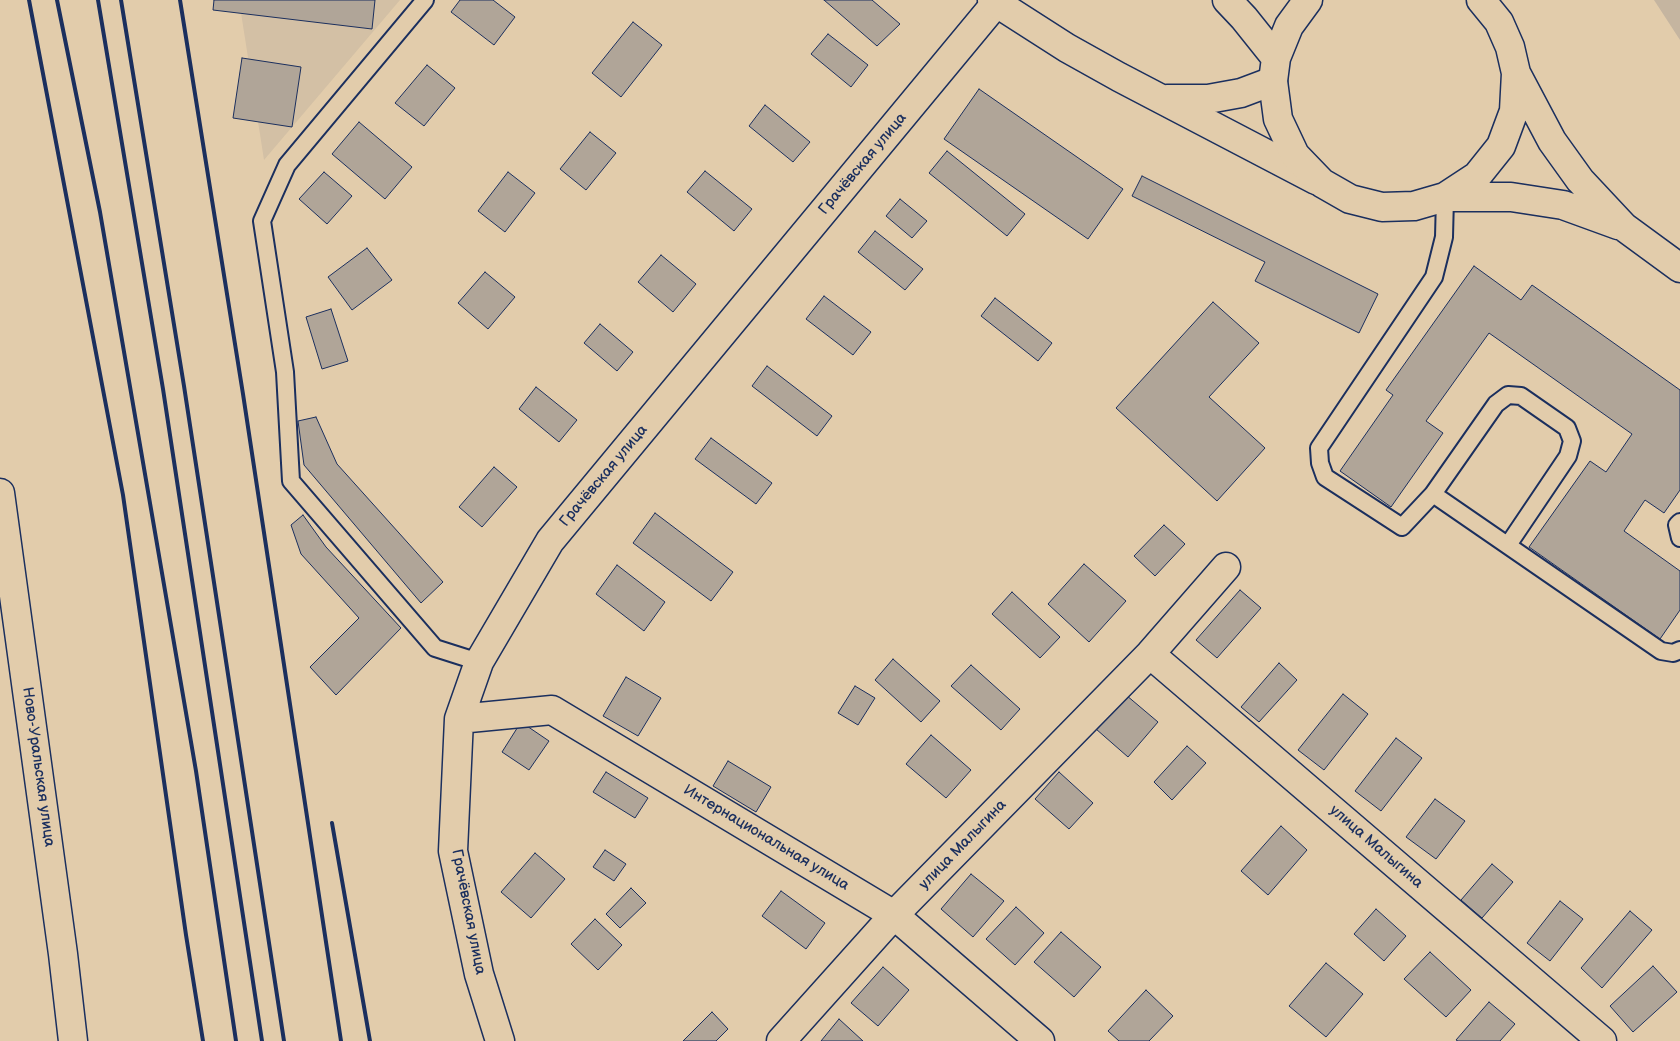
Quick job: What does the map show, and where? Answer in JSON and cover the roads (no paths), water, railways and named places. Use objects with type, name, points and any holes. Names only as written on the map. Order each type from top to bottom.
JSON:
[{"type":"street","points":[[1227,0],[1244,18],[1274,70]]},
{"type":"street","points":[[1308,0],[1289,26],[1274,70],[1278,120],[1295,155],[1322,183]]},
{"type":"street","points":[[1445,197],[1477,176],[1501,146],[1514,111],[1516,73],[1510,46],[1499,22],[1482,0]]},
{"type":"street","name":"Грачёвская улица","points":[[500,1041],[479,974],[453,851],[459,719],[479,662],[550,541],[994,1]]},
{"type":"street","points":[[994,1],[1119,77],[1162,98],[1350,199],[1382,207],[1414,206],[1445,197],[1511,197],[1563,205],[1624,227]]},
{"type":"street","points":[[1162,98],[1208,99],[1241,93],[1274,70]]},
{"type":"street","points":[[1516,73],[1557,149],[1580,180],[1624,227],[1680,268]]},
{"type":"street","name":"Ново-Уральская улица","points":[[0,493],[62,944],[73,1041]]},
{"type":"street","name":"улица Малыгина","points":[[781,1041],[894,915],[1150,654],[1226,567]]},
{"type":"street","name":"улица Малыгина","points":[[1150,654],[1602,1041]]},
{"type":"street","name":"Интернациональная улица","points":[[459,719],[552,710],[894,915],[1040,1041]]},
{"type":"lane","points":[[425,0],[287,165],[262,221],[285,372],[290,481],[435,648],[479,662]]},
{"type":"lane","points":[[1445,197],[1444,237],[1434,277],[1319,448],[1320,463],[1325,477],[1402,527],[1433,494],[1496,404],[1508,395],[1521,396],[1567,428],[1572,441],[1568,456],[1508,545]]},
{"type":"lane","points":[[1433,494],[1661,651],[1673,653],[1680,650]]},
{"type":"lane","points":[[1680,522],[1677,525],[1680,538]]},
{"type":"railway","points":[[29,0],[123,495],[203,1041]]},
{"type":"railway","points":[[57,0],[100,212],[196,771],[236,1041]]},
{"type":"railway","points":[[98,0],[163,389],[262,1041]]},
{"type":"railway","points":[[121,0],[184,386],[284,1041]]},
{"type":"railway","points":[[180,0],[243,394],[341,1041]]},
{"type":"railway","points":[[332,823],[370,1041]]}]
